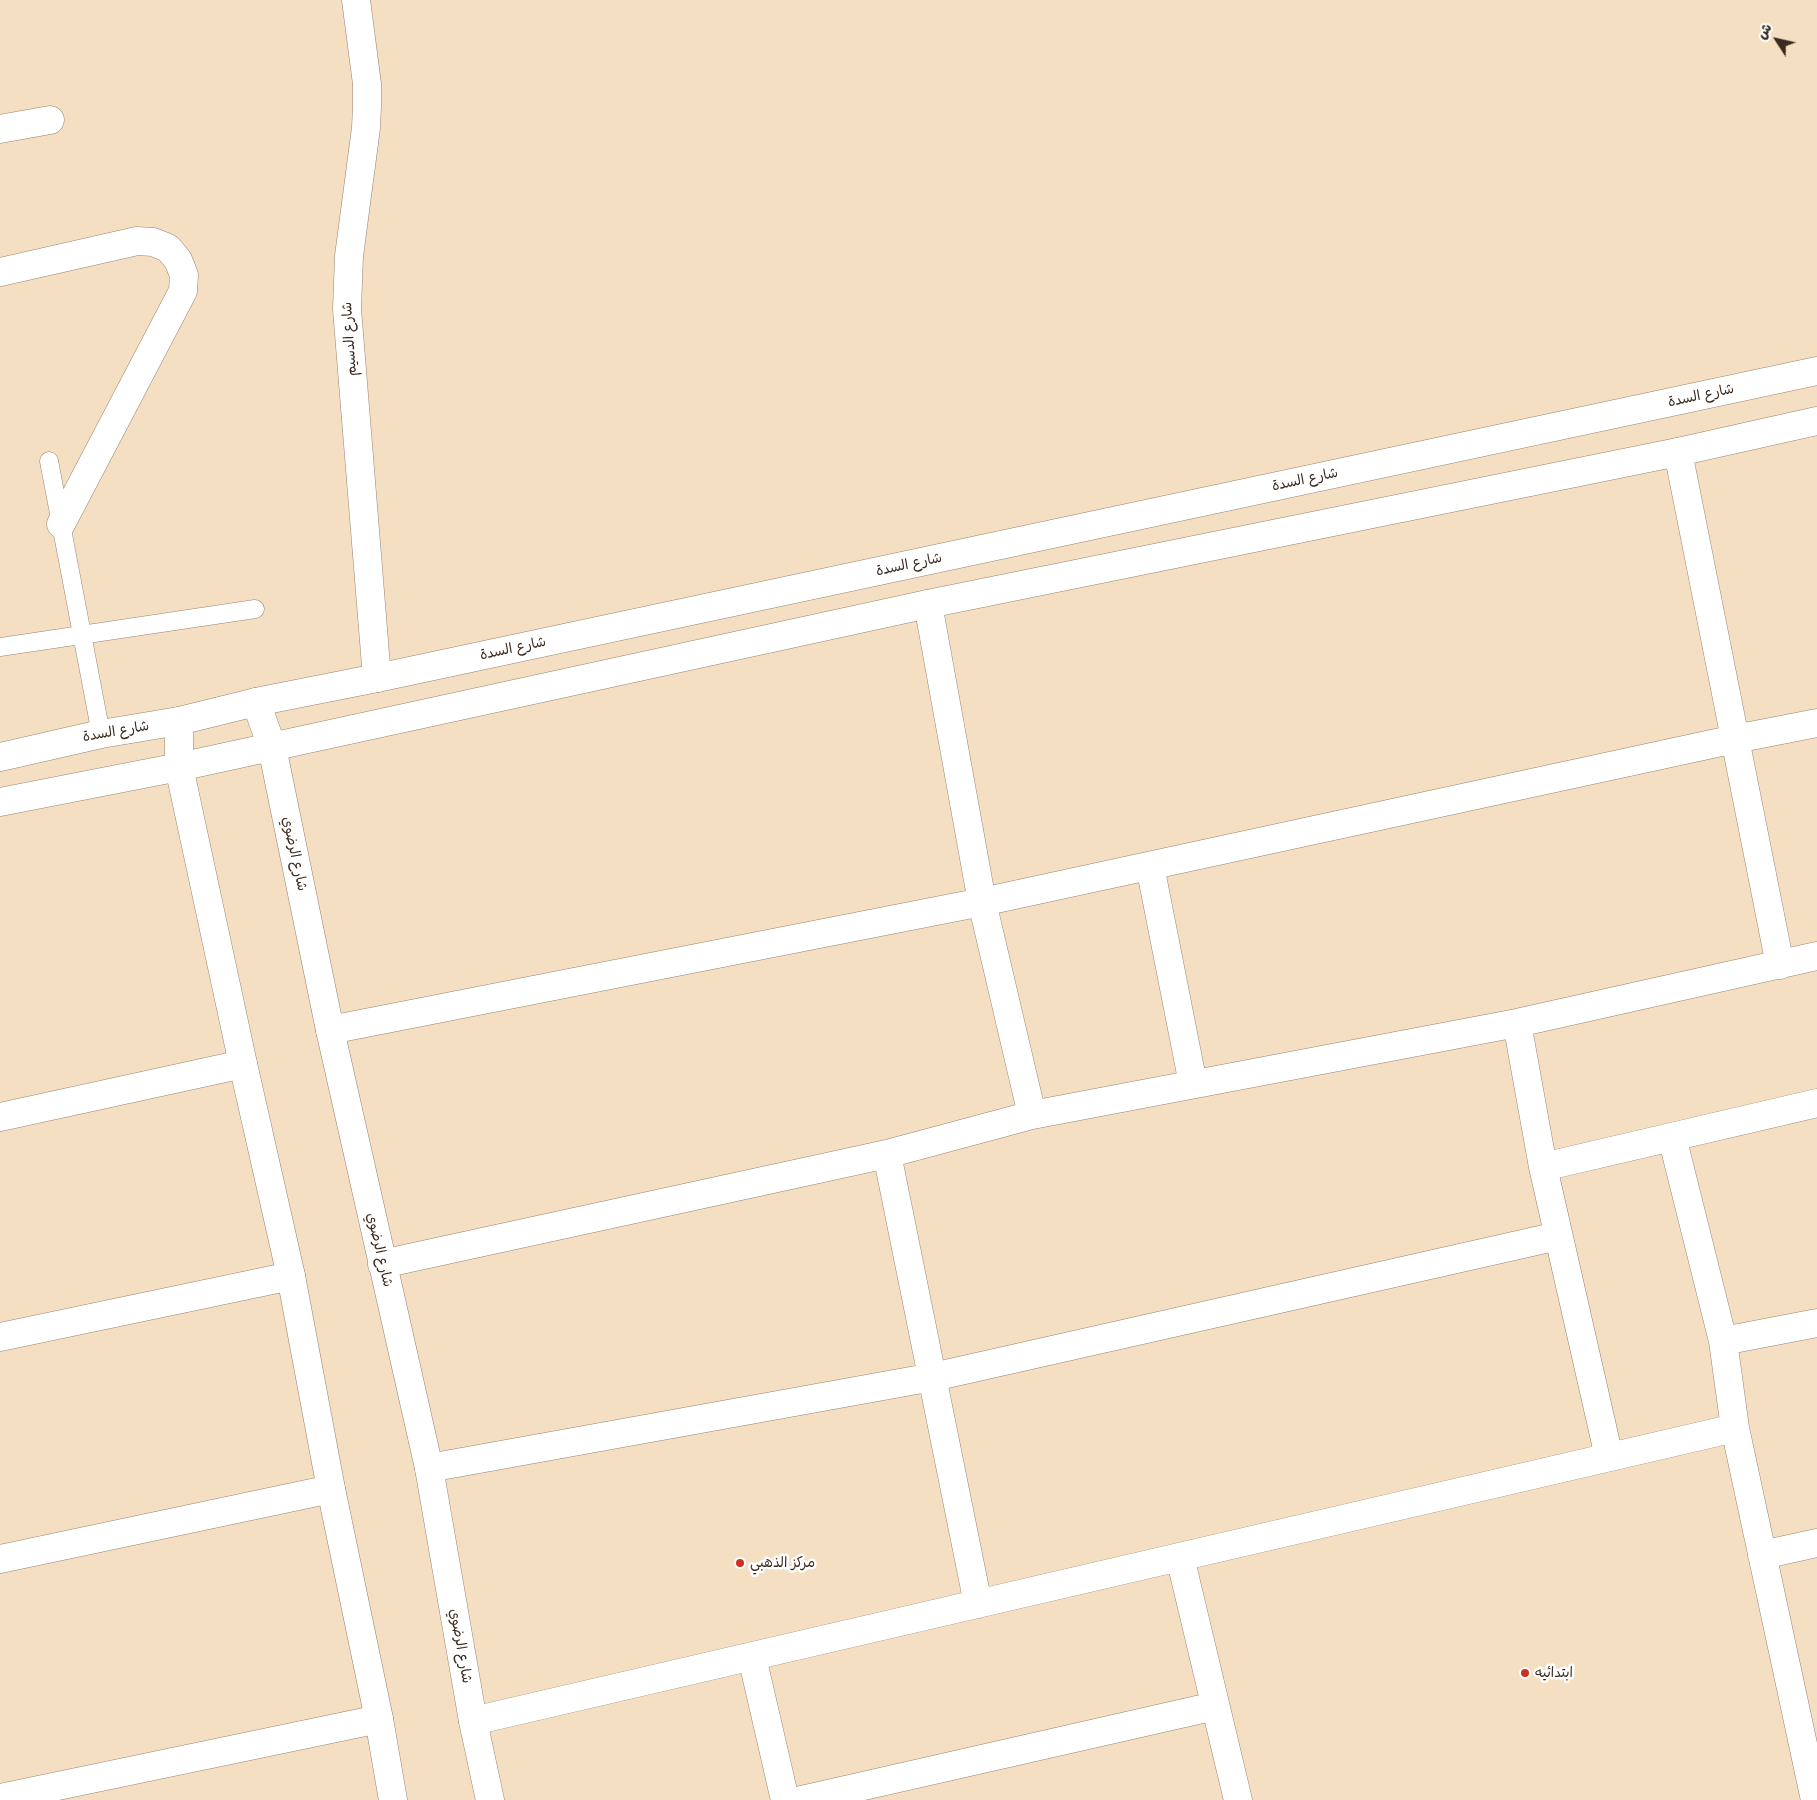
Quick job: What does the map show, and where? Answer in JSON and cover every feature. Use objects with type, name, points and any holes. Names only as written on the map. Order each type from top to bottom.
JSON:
[{"type":"street","name":"شارع الدسيم","points":[[356,0],[368,106],[349,256],[347,310],[377,678]]},
{"type":"street","points":[[0,129],[50,120]]},
{"type":"street","points":[[0,272],[138,241],[153,242],[168,248],[178,260],[184,275],[183,291],[61,524]]},
{"type":"street","name":"شارع السدة","points":[[0,756],[100,734],[179,721],[256,702],[377,678],[1817,371]]},
{"type":"street","points":[[0,802],[179,767],[928,604],[1678,452],[1817,422]]},
{"type":"street","points":[[1678,452],[1780,964]]},
{"type":"street","points":[[928,604],[982,902],[1032,1115]]},
{"type":"street","name":"شارع الرضوي","points":[[256,702],[272,747],[330,1030],[428,1468],[472,1721],[490,1800]]},
{"type":"street","points":[[179,721],[179,767],[291,1276],[331,1489],[379,1719],[393,1800]]},
{"type":"street","points":[[330,1030],[982,902],[1735,739],[1817,723]]},
{"type":"street","points":[[1150,866],[1193,1084]]},
{"type":"street","points":[[382,1264],[887,1154],[1032,1115],[1517,1022],[1817,956]]},
{"type":"street","points":[[1517,1022],[1543,1167],[1609,1457]]},
{"type":"street","points":[[0,1117],[243,1064]]},
{"type":"street","points":[[1543,1167],[1817,1102]]},
{"type":"street","points":[[1672,1137],[1722,1341],[1735,1428],[1815,1800]]},
{"type":"street","points":[[887,1154],[978,1604]]},
{"type":"street","points":[[428,1468],[933,1377],[1558,1236]]},
{"type":"street","points":[[0,1337],[291,1276]]},
{"type":"street","points":[[1722,1341],[1817,1323]]},
{"type":"street","points":[[472,1721],[1735,1428]]},
{"type":"street","points":[[0,1560],[331,1489]]},
{"type":"street","points":[[1762,1555],[1817,1543]]},
{"type":"street","points":[[1180,1557],[1238,1800]]},
{"type":"street","points":[[752,1657],[785,1800]]},
{"type":"street","points":[[802,1800],[1215,1706]]},
{"type":"street","points":[[0,1798],[379,1719]]},
{"type":"lane","points":[[48,461],[100,734]]},
{"type":"lane","points":[[0,647],[255,609]]},
{"type":"place","name":"مركز الذهبي","points":[[740,1563]]},
{"type":"place","name":"ابتدائيه","points":[[1525,1673]]}]
